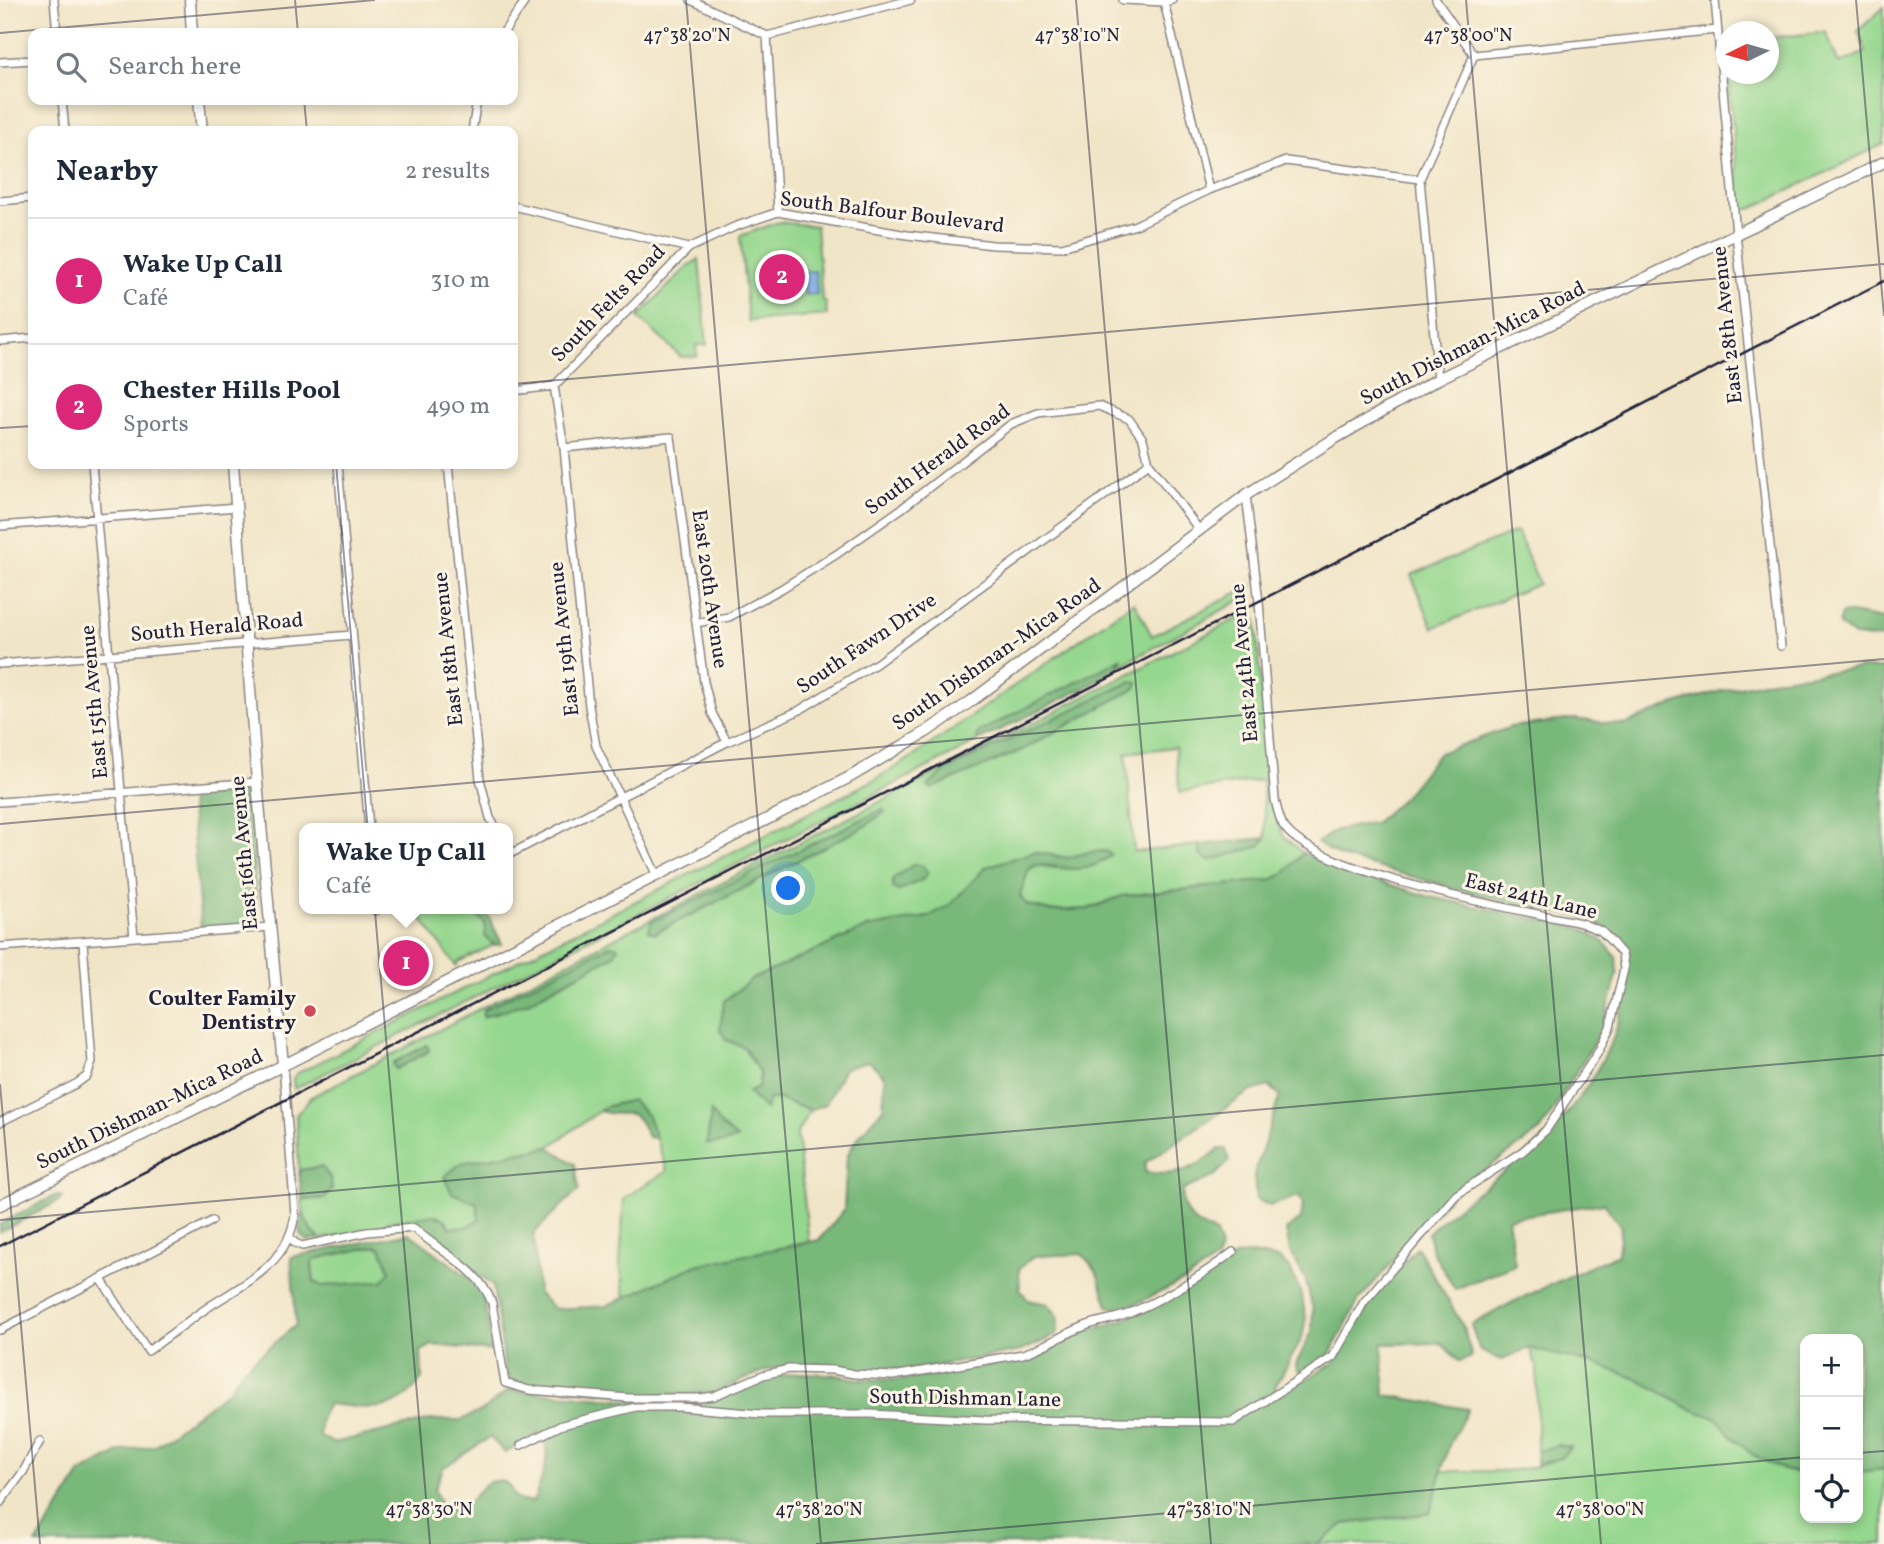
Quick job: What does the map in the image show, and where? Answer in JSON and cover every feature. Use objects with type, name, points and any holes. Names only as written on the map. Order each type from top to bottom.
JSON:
[{"type":"main road","points":[[190,0],[192,28]]},
{"type":"main road","points":[[199,105],[202,126]]},
{"type":"main road","name":"South Dishman-Mica Road","points":[[0,1205],[283,1065],[850,777],[926,732],[970,702],[1246,495],[1334,439],[1438,379],[1884,162]]},
{"type":"main road","name":"East 16th Avenue","points":[[233,469],[257,782],[283,1065]]},
{"type":"street","points":[[54,0],[57,28]]},
{"type":"street","points":[[506,28],[526,0]]},
{"type":"street","points":[[691,0],[767,36],[911,0]]},
{"type":"street","points":[[1123,0],[1168,1],[1209,190]]},
{"type":"street","points":[[1436,0],[1474,55]]},
{"type":"street","name":"East 28th Avenue","points":[[1715,0],[1716,21]]},
{"type":"street","points":[[1474,55],[1716,30]]},
{"type":"street","points":[[767,36],[778,212]]},
{"type":"street","points":[[1438,379],[1420,179],[1474,55]]},
{"type":"street","points":[[0,62],[28,60]]},
{"type":"street","name":"East 28th Avenue","points":[[1722,84],[1781,646]]},
{"type":"street","points":[[62,105],[65,126]]},
{"type":"street","points":[[473,126],[476,105]]},
{"type":"street","name":"South Balfour Boulevard","points":[[689,248],[778,212],[907,235],[993,245],[1062,247],[1136,225],[1209,190],[1286,161],[1420,179]]},
{"type":"street","points":[[0,201],[28,198]]},
{"type":"street","points":[[518,207],[689,248]]},
{"type":"street","name":"South Felts Road","points":[[518,390],[554,386],[689,248]]},
{"type":"street","points":[[0,341],[28,338]]},
{"type":"street","name":"East 19th Avenue","points":[[554,386],[564,448],[589,706],[596,746],[657,876]]},
{"type":"street","name":"South Herald Road","points":[[696,623],[729,617],[837,555],[1011,424],[1038,413],[1099,406],[1129,419],[1143,439],[1149,463],[1200,531]]},
{"type":"street","name":"East 20th Avenue","points":[[564,448],[671,437],[704,682],[712,713],[727,742]]},
{"type":"street","name":"South Fawn Drive","points":[[513,852],[727,742],[798,711],[877,663],[1149,463]]},
{"type":"street","name":"East 15th Avenue","points":[[92,469],[134,937]]},
{"type":"street","points":[[338,469],[369,823]]},
{"type":"street","name":"East 18th Avenue","points":[[449,469],[480,779],[493,823]]},
{"type":"street","name":"East 24th Avenue","points":[[1246,495],[1259,601],[1275,800],[1283,826]]},
{"type":"street","points":[[0,526],[237,507]]},
{"type":"street","name":"South Herald Road","points":[[0,664],[352,635]]},
{"type":"street","points":[[0,802],[257,782]]},
{"type":"street","name":"East 24th Lane","points":[[1283,826],[1305,846],[1341,862],[1432,891],[1581,923],[1601,931],[1622,954],[1624,969],[1610,1027],[1597,1054],[1546,1130],[1523,1151],[1456,1195],[1364,1301]]},
{"type":"street","points":[[0,947],[271,927]]},
{"type":"street","points":[[0,1122],[87,1076],[92,1062],[83,942]]},
{"type":"street","name":"East 16th Avenue","points":[[283,1065],[295,1214],[290,1237]]},
{"type":"street","points":[[0,1330],[212,1221]]},
{"type":"street","points":[[101,1279],[148,1351],[208,1307],[257,1277],[281,1254],[290,1237],[295,1244],[302,1246],[367,1232],[414,1228],[430,1243],[457,1259],[482,1282],[488,1292],[505,1382],[529,1390],[638,1398],[714,1396],[763,1376],[789,1369],[894,1376],[1023,1354],[1055,1342],[1084,1326],[1119,1317],[1140,1308],[1192,1282],[1233,1252]]},
{"type":"street","name":"South Dishman Lane","points":[[521,1446],[562,1425],[636,1407],[680,1407],[761,1414],[870,1414],[985,1420],[1233,1422],[1333,1357],[1364,1301]]},
{"type":"street","points":[[0,1503],[23,1472],[40,1441]]},
{"type":"green space","points":[[1884,7],[1884,144],[1751,209],[1740,206],[1729,84],[1779,84],[1779,37],[1826,32],[1839,64],[1866,52],[1858,31]]},
{"type":"green space","points":[[779,222],[816,226],[822,299],[826,303],[827,315],[748,321],[740,236]]},
{"type":"green space","points":[[699,259],[707,345],[696,345],[697,356],[681,357],[638,317],[688,266]]},
{"type":"green space","points":[[1517,531],[1539,584],[1433,628],[1411,575]]},
{"type":"green space","points":[[1252,585],[1248,596],[1118,667],[1121,660],[977,737],[980,740],[294,1089],[293,1079],[296,1074],[874,780],[914,756],[1134,602],[1152,636]]},
{"type":"green space","points":[[1851,613],[1884,619],[1884,639],[1854,636],[1839,625],[1841,614]]},
{"type":"green space","points":[[1244,615],[1256,619],[1270,801],[1283,836],[1303,853],[1285,873],[1272,880],[1122,896],[1088,909],[1050,911],[1027,905],[1020,896],[1028,871],[1036,865],[1056,868],[1106,851],[1068,858],[1034,852],[986,867],[951,904],[928,917],[866,928],[752,979],[724,1001],[727,1040],[744,1047],[760,1074],[758,1088],[749,1092],[764,1108],[768,1099],[778,1099],[810,1110],[797,1133],[809,1244],[697,1265],[625,1298],[620,1264],[624,1198],[667,1171],[648,1116],[632,1100],[605,1107],[549,1147],[461,1163],[452,1193],[477,1203],[480,1220],[466,1227],[450,1228],[445,1219],[321,1239],[312,1232],[305,1217],[302,1200],[325,1198],[332,1189],[330,1178],[322,1167],[299,1170],[296,1115],[311,1097]],"holes":[[[1132,681],[1138,683],[946,770]],[[1175,747],[1180,792],[1262,780],[1266,838],[1201,856],[1199,845],[1134,852],[1126,753]],[[882,810],[885,812],[862,828],[655,933],[651,922]],[[427,1045],[429,1051],[396,1069],[393,1063]],[[711,1113],[720,1125],[736,1138],[707,1144]]]},
{"type":"green space","points":[[1121,659],[1118,667],[1090,685],[980,740],[976,737],[979,732]]},
{"type":"green space","points":[[1862,668],[1884,668],[1884,1469],[1863,1471],[1863,1334],[1800,1334],[1800,1474],[1784,1470],[1753,1455],[1734,1439],[1717,1418],[1690,1409],[1642,1381],[1599,1365],[1529,1348],[1502,1360],[1480,1351],[1471,1325],[1513,1302],[1618,1254],[1621,1227],[1604,1203],[1508,1218],[1515,1265],[1455,1289],[1432,1251],[1428,1233],[1540,1142],[1579,1098],[1603,1060],[1618,1025],[1628,953],[1615,934],[1591,919],[1527,907],[1340,857],[1317,843],[1336,830],[1376,822],[1403,798],[1439,753],[1511,727],[1574,719],[1624,725],[1672,705],[1781,678]]},
{"type":"green space","points":[[1132,681],[1138,683],[1136,688],[1022,750],[931,789],[928,786],[946,770]]},
{"type":"green space","points":[[250,792],[248,801],[258,918],[239,926],[201,928],[190,796]]},
{"type":"green space","points":[[883,809],[885,812],[862,828],[655,933],[649,931],[651,922]]},
{"type":"green space","points":[[1266,838],[1260,846],[1209,861],[1201,856],[1199,845]]},
{"type":"green space","points":[[1106,851],[1111,855],[1102,862],[1084,868],[1066,869],[1036,865],[1028,870],[1020,896],[1027,905],[1050,911],[1088,909],[1122,896],[1272,880],[1285,873],[1303,853],[1343,870],[1430,897],[1580,928],[1603,941],[1617,958],[1618,972],[1603,1028],[1541,1130],[1453,1193],[1359,1300],[1330,1354],[1303,1372],[1297,1370],[1296,1364],[1312,1332],[1313,1309],[1305,1278],[1290,1252],[1286,1230],[1301,1219],[1303,1204],[1299,1196],[1270,1206],[1256,1199],[1254,1175],[1280,1095],[1269,1086],[1251,1091],[1145,1163],[1145,1172],[1176,1173],[1202,1162],[1219,1149],[1226,1149],[1229,1162],[1213,1177],[1183,1190],[1184,1206],[1190,1218],[1216,1233],[1220,1245],[1218,1258],[1186,1280],[1123,1310],[1108,1306],[1096,1270],[1082,1254],[1034,1256],[1019,1269],[1020,1289],[1028,1300],[1048,1304],[1058,1316],[1057,1335],[1021,1351],[901,1372],[855,1371],[830,1364],[793,1364],[764,1371],[713,1393],[638,1395],[530,1386],[514,1381],[506,1374],[493,1286],[417,1224],[381,1228],[387,1222],[434,1215],[445,1219],[450,1228],[466,1227],[479,1219],[477,1203],[452,1193],[444,1177],[461,1163],[549,1147],[575,1164],[579,1189],[534,1233],[538,1294],[555,1309],[606,1306],[697,1265],[819,1240],[844,1210],[847,1156],[856,1140],[883,1109],[885,1077],[869,1061],[844,1068],[826,1104],[810,1110],[778,1099],[769,1099],[765,1109],[748,1092],[758,1088],[760,1074],[744,1047],[726,1040],[720,1029],[724,1001],[752,979],[866,928],[928,917],[951,904],[986,867],[1034,852],[1068,858]]},
{"type":"green space","points":[[914,864],[923,866],[928,873],[922,880],[898,891],[893,888],[893,879]]},
{"type":"green space","points":[[420,914],[476,914],[485,923],[485,936],[494,945],[458,962],[456,966]]},
{"type":"green space","points":[[476,914],[487,914],[502,944],[494,945],[485,936],[485,923]]},
{"type":"green space","points":[[611,945],[618,947],[613,956],[526,1003],[483,1017],[483,1010]]},
{"type":"green space","points":[[427,1045],[429,1050],[396,1069],[393,1063]]},
{"type":"green space","points":[[632,1100],[648,1116],[656,1138],[648,1137],[638,1118],[633,1115],[600,1111],[605,1107]]},
{"type":"green space","points":[[711,1112],[720,1125],[737,1138],[724,1143],[707,1144]]},
{"type":"green space","points":[[322,1167],[330,1178],[332,1189],[325,1198],[302,1200],[299,1170]]},
{"type":"green space","points":[[56,1195],[63,1197],[0,1232],[0,1224]]},
{"type":"green space","points":[[303,1212],[309,1227],[321,1239],[307,1241],[301,1235],[299,1228]]},
{"type":"green space","points":[[409,1233],[482,1287],[492,1351],[432,1345],[421,1351],[422,1379],[401,1400],[391,1405],[369,1408],[328,1404],[321,1417],[319,1436],[333,1443],[431,1420],[461,1420],[482,1411],[509,1390],[628,1400],[717,1398],[775,1377],[797,1373],[902,1380],[1026,1359],[1053,1349],[1091,1329],[1123,1320],[1192,1287],[1235,1256],[1252,1254],[1280,1259],[1290,1269],[1300,1290],[1306,1317],[1302,1338],[1275,1387],[1280,1395],[1335,1362],[1369,1303],[1417,1247],[1463,1326],[1472,1357],[1459,1361],[1441,1343],[1382,1344],[1385,1395],[1468,1409],[1449,1445],[1430,1513],[1344,1524],[1318,1544],[36,1544],[81,1473],[121,1451],[154,1446],[229,1390],[243,1369],[296,1325],[291,1257]],"holes":[[[376,1246],[381,1248],[390,1271],[382,1281],[323,1286],[314,1282],[314,1259]],[[541,1432],[545,1440],[546,1458],[533,1502],[518,1499],[509,1485],[493,1481],[483,1486],[461,1508],[444,1510],[434,1490],[443,1468],[490,1437],[505,1453]]]},
{"type":"green space","points":[[376,1246],[381,1248],[390,1271],[383,1281],[323,1286],[314,1282],[314,1259]]},
{"type":"green space","points":[[1529,1348],[1599,1365],[1642,1381],[1690,1409],[1717,1418],[1734,1439],[1784,1470],[1800,1474],[1800,1523],[1863,1523],[1863,1471],[1884,1469],[1884,1544],[1318,1544],[1344,1524],[1430,1513],[1442,1471],[1526,1468],[1557,1458],[1570,1448],[1557,1445],[1537,1452],[1537,1367]]},
{"type":"green space","points":[[1557,1445],[1571,1447],[1560,1458],[1536,1465],[1537,1452]]},
{"type":"water","points":[[815,271],[817,294],[805,295],[803,272]]},
{"type":"railway","points":[[0,1246],[1884,281]]},
{"type":"place","name":"Chester Hills Pool","points":[[782,277]]},
{"type":"place","name":"Wake Up Call","points":[[406,963]]},
{"type":"place","name":"Coulter Family Dentistry","points":[[310,1011]]}]
